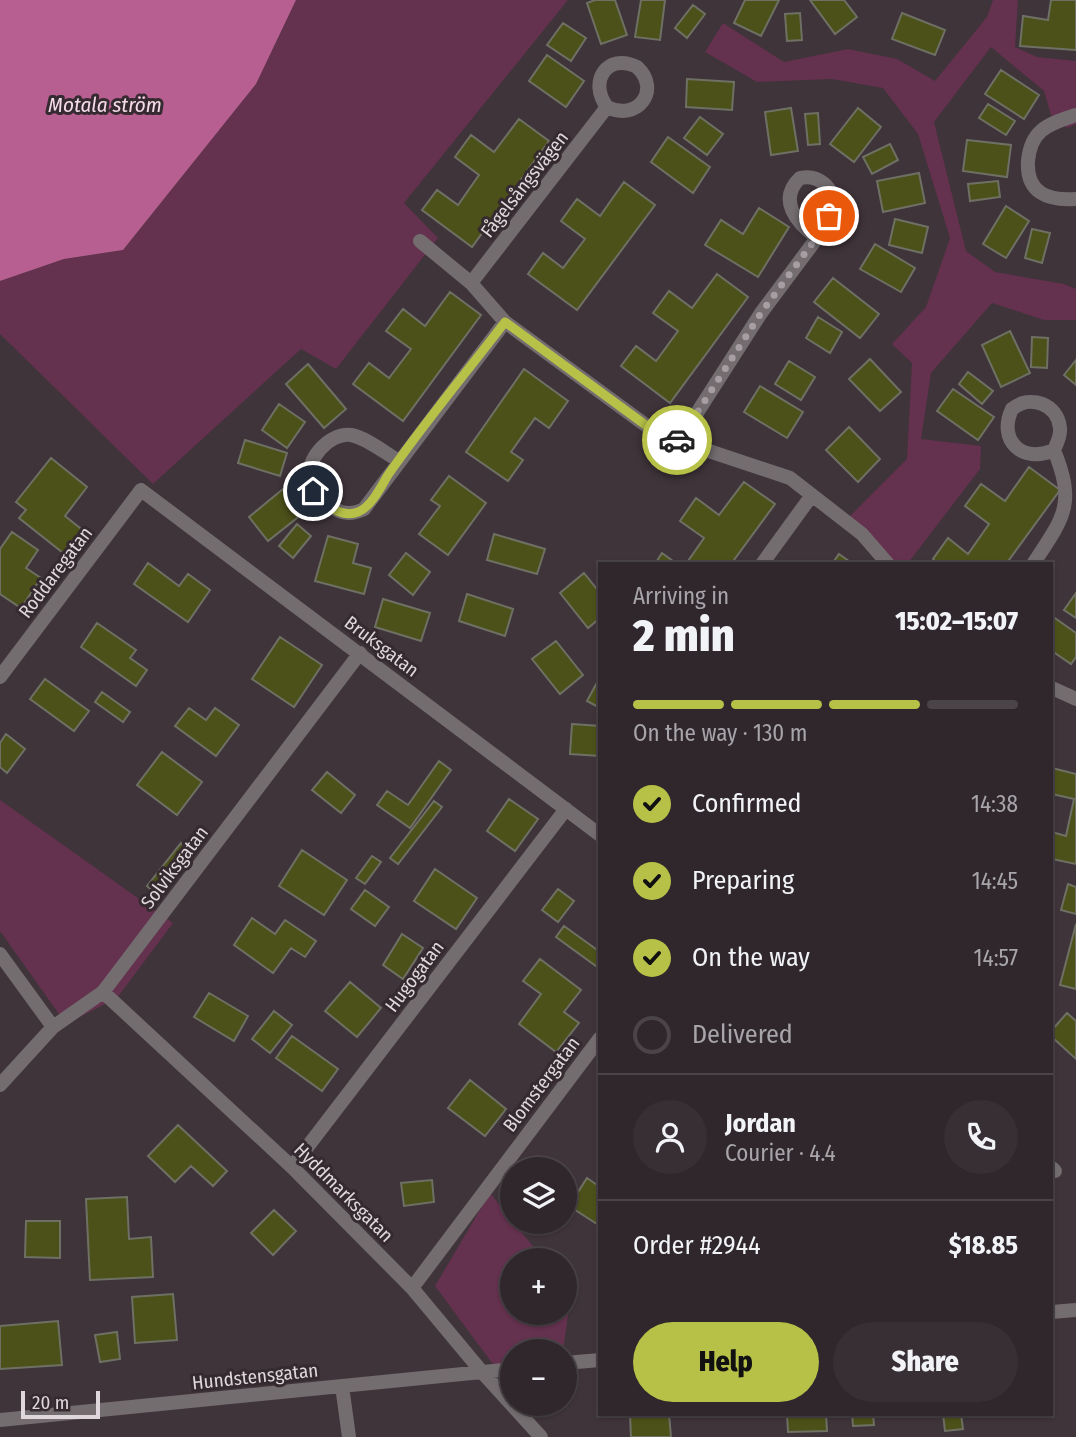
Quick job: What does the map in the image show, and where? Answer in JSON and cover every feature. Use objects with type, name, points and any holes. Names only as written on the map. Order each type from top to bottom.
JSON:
[{"type":"street","name":"Fågelsångsvägen","points":[[471,284],[607,107]]},
{"type":"street","points":[[1076,115],[1048,126],[1039,133],[1031,144],[1027,173],[1031,184],[1041,194],[1056,199],[1076,199]]},
{"type":"street","points":[[679,441],[761,313],[817,238]]},
{"type":"street","points":[[420,241],[471,284],[505,322],[651,429],[790,478],[862,534],[886,562]]},
{"type":"street","points":[[398,461],[357,437],[342,435],[327,441],[312,463],[309,470],[310,484],[313,491],[335,510],[350,514],[368,504],[505,322]]},
{"type":"street","points":[[1035,562],[1067,508],[1068,487],[1054,450]]},
{"type":"street","name":"Bruksgatan","points":[[141,490],[598,833]]},
{"type":"street","name":"Roddaregatan","points":[[0,677],[141,490]]},
{"type":"street","points":[[763,562],[811,495]]},
{"type":"street","name":"Solviksgatan","points":[[0,1084],[53,1027],[103,992],[359,653]]},
{"type":"street","points":[[1053,688],[1076,699]]},
{"type":"street","name":"Hugogatan","points":[[292,1167],[566,809]]},
{"type":"street","points":[[0,954],[53,1027]]},
{"type":"street","name":"Hyddmarksgatan","points":[[103,992],[292,1167],[412,1287],[482,1372],[541,1437]]},
{"type":"street","name":"Blomstergatan","points":[[412,1287],[598,1041]]},
{"type":"street","points":[[1053,1312],[1076,1310]]},
{"type":"street","points":[[577,1362],[598,1360]]},
{"type":"street","name":"Hundstensgatan","points":[[0,1420],[500,1370]]},
{"type":"street","points":[[342,1386],[349,1437]]},
{"type":"shaded area","points":[[296,0],[568,0],[404,203],[438,238],[336,369],[301,349],[153,484],[0,334],[0,281],[64,259],[123,250],[256,84]]},
{"type":"shaded area","points":[[993,0],[1018,0],[1015,47],[1037,57],[1076,61],[1076,124],[1067,128],[1051,115],[1044,91],[991,47],[934,122],[966,251],[995,272],[1064,284],[1076,289],[1076,320],[1044,320],[992,303],[931,373],[921,439],[981,446],[980,469],[909,562],[890,562],[849,517],[907,459],[912,363],[892,344],[926,307],[950,238],[918,134],[883,88],[832,79],[757,82],[705,52],[723,23],[784,62],[848,49],[897,59],[935,81],[987,17]]},
{"type":"shaded area","points":[[0,800],[173,923],[117,998],[66,1024],[0,931]]},
{"type":"shaded area","points":[[490,1193],[500,1205],[500,1234],[523,1234],[534,1248],[500,1248],[500,1325],[567,1325],[565,1339],[500,1339],[500,1366],[495,1367],[435,1286]]},
{"type":"water","name":"Motala ström","points":[[0,0],[296,0],[256,84],[123,250],[64,259],[0,281]]},
{"type":"building","points":[[595,0],[615,0],[627,35],[601,44],[587,3]]},
{"type":"building","points":[[641,0],[665,0],[660,40],[635,37]]},
{"type":"building","points":[[745,0],[779,0],[761,36],[734,23]]},
{"type":"building","points":[[810,0],[844,0],[857,17],[835,34]]},
{"type":"building","points":[[1051,0],[1076,0],[1076,50],[1020,46],[1023,16],[1048,20]]},
{"type":"building","points":[[693,5],[705,14],[687,38],[675,28]]},
{"type":"building","points":[[800,13],[802,40],[787,41],[785,14]]},
{"type":"building","points":[[902,13],[945,30],[935,55],[892,39]]},
{"type":"building","points":[[563,23],[586,38],[571,61],[547,45]]},
{"type":"building","points":[[547,55],[584,81],[566,107],[529,81]]},
{"type":"building","points":[[1001,70],[1039,95],[1024,119],[985,94]]},
{"type":"building","points":[[687,79],[734,82],[732,110],[686,107]]},
{"type":"building","points":[[988,104],[1015,121],[1006,135],[979,118]]},
{"type":"building","points":[[791,108],[798,151],[771,155],[765,112]]},
{"type":"building","points":[[858,108],[881,127],[854,162],[830,144]]},
{"type":"building","points":[[818,113],[820,144],[808,145],[805,114]]},
{"type":"building","points":[[700,117],[723,134],[707,155],[684,138]]},
{"type":"building","points":[[519,119],[549,141],[472,247],[422,210],[437,190],[458,205],[479,175],[455,157],[471,135],[494,152]]},
{"type":"building","points":[[668,137],[710,167],[693,193],[651,162]]},
{"type":"building","points":[[967,140],[1011,145],[1007,177],[963,171]]},
{"type":"building","points":[[890,144],[898,160],[872,174],[863,157]]},
{"type":"building","points":[[919,173],[925,203],[883,212],[877,181]]},
{"type":"building","points":[[998,181],[1000,197],[970,201],[968,184]]},
{"type":"building","points":[[624,182],[655,205],[577,310],[528,274],[543,253],[563,268],[585,239],[561,221],[577,199],[600,216]]},
{"type":"building","points":[[1006,206],[1029,221],[1006,258],[983,244]]},
{"type":"building","points":[[759,208],[789,227],[758,277],[705,245],[721,220],[743,234]]},
{"type":"building","points":[[895,219],[928,227],[922,253],[889,245]]},
{"type":"building","points":[[1032,229],[1050,233],[1042,263],[1025,258]]},
{"type":"building","points":[[875,244],[915,268],[901,292],[860,269]]},
{"type":"building","points":[[717,274],[748,297],[670,403],[621,366],[636,346],[656,361],[678,331],[653,313],[669,291],[692,308]]},
{"type":"building","points":[[833,278],[879,314],[860,338],[814,302]]},
{"type":"building","points":[[450,292],[481,315],[403,421],[353,384],[369,363],[389,378],[411,349],[386,331],[403,309],[425,326]]},
{"type":"building","points":[[818,317],[842,332],[830,353],[806,338]]},
{"type":"building","points":[[1010,331],[1030,373],[1001,387],[982,345]]},
{"type":"building","points":[[1032,337],[1048,338],[1047,368],[1031,367]]},
{"type":"building","points":[[870,359],[901,392],[880,411],[849,379]]},
{"type":"building","points":[[1076,360],[1076,385],[1064,375]]},
{"type":"building","points":[[789,361],[815,377],[801,400],[775,384]]},
{"type":"building","points":[[308,364],[346,409],[324,428],[286,384]]},
{"type":"building","points":[[524,369],[568,401],[549,428],[535,418],[511,452],[523,460],[508,481],[466,452]]},
{"type":"building","points":[[968,372],[993,391],[982,404],[959,384]]},
{"type":"building","points":[[760,386],[803,412],[787,438],[744,412]]},
{"type":"building","points":[[953,389],[994,417],[978,440],[937,411]]},
{"type":"building","points":[[279,404],[305,422],[287,448],[262,430]]},
{"type":"building","points":[[849,427],[880,459],[858,482],[826,450]]},
{"type":"building","points":[[245,440],[287,453],[280,476],[238,463]]},
{"type":"building","points":[[51,458],[87,487],[65,516],[85,532],[67,556],[19,518],[26,510],[16,502]]},
{"type":"building","points":[[1029,467],[1060,490],[1007,562],[936,562],[933,559],[948,538],[968,554],[989,524],[965,506],[981,484],[1005,501]]},
{"type":"building","points":[[449,476],[486,503],[448,555],[419,534],[440,506],[431,500]]},
{"type":"building","points":[[744,482],[775,504],[732,562],[687,562],[704,538],[680,521],[696,498],[719,515]]},
{"type":"building","points":[[283,489],[302,514],[268,541],[249,517]]},
{"type":"building","points":[[297,524],[311,536],[293,558],[279,546]]},
{"type":"building","points":[[12,532],[38,550],[26,568],[41,578],[21,608],[0,594],[0,549]]},
{"type":"building","points":[[494,534],[545,549],[537,574],[487,560]]},
{"type":"building","points":[[328,536],[358,544],[353,563],[371,568],[364,594],[315,581]]},
{"type":"building","points":[[406,553],[430,572],[413,595],[389,575]]},
{"type":"building","points":[[662,553],[674,562],[656,562]]},
{"type":"building","points":[[839,554],[850,562],[833,562]]},
{"type":"building","points":[[148,563],[179,586],[188,574],[210,590],[188,622],[134,584]]},
{"type":"building","points":[[584,573],[598,590],[598,620],[588,628],[560,593]]},
{"type":"building","points":[[1076,593],[1076,618],[1064,610]]},
{"type":"building","points":[[467,594],[513,609],[505,636],[459,621]]},
{"type":"building","points":[[383,599],[430,613],[421,641],[375,627]]},
{"type":"building","points":[[1053,617],[1076,633],[1076,657],[1071,664],[1053,652]]},
{"type":"building","points":[[97,623],[136,650],[130,658],[147,670],[136,686],[81,647]]},
{"type":"building","points":[[280,637],[322,665],[294,707],[252,679]]},
{"type":"building","points":[[556,641],[583,675],[560,694],[532,659]]},
{"type":"building","points":[[45,679],[89,711],[74,731],[30,699]]},
{"type":"building","points":[[598,681],[598,707],[587,701]]},
{"type":"building","points":[[102,692],[130,712],[123,722],[95,702]]},
{"type":"building","points":[[189,708],[206,720],[215,708],[239,725],[216,756],[175,726]]},
{"type":"building","points":[[572,724],[598,726],[598,756],[570,754]]},
{"type":"building","points":[[6,734],[25,749],[7,773],[0,767],[0,743]]},
{"type":"building","points":[[162,752],[202,782],[177,815],[137,785]]},
{"type":"building","points":[[439,761],[451,770],[410,828],[377,805],[387,791],[408,805]]},
{"type":"building","points":[[1053,768],[1076,774],[1076,864],[1053,859],[1053,832],[1066,836],[1074,799],[1053,794]]},
{"type":"building","points":[[327,772],[355,795],[341,813],[312,790]]},
{"type":"building","points":[[509,799],[538,819],[515,851],[487,831]]},
{"type":"building","points":[[434,801],[442,807],[398,864],[390,858]]},
{"type":"building","points":[[181,843],[193,853],[159,896],[147,886]]},
{"type":"building","points":[[302,850],[347,880],[324,915],[279,886]]},
{"type":"building","points":[[372,856],[381,862],[365,884],[356,878]]},
{"type":"building","points":[[435,869],[477,898],[456,929],[414,901]]},
{"type":"building","points":[[1068,884],[1076,887],[1076,914],[1061,910]]},
{"type":"building","points":[[558,889],[574,901],[558,922],[542,910]]},
{"type":"building","points":[[365,890],[389,907],[375,926],[351,909]]},
{"type":"building","points":[[252,918],[275,934],[285,920],[316,941],[305,957],[291,948],[273,973],[234,945]]},
{"type":"building","points":[[1076,924],[1076,989],[1060,985]]},
{"type":"building","points":[[564,926],[598,951],[598,968],[556,937]]},
{"type":"building","points":[[402,934],[423,948],[403,979],[383,965]]},
{"type":"building","points":[[540,959],[581,990],[564,1012],[579,1023],[556,1052],[519,1024],[541,994],[523,981]]},
{"type":"building","points":[[350,982],[381,1008],[357,1037],[325,1011]]},
{"type":"building","points":[[209,993],[248,1016],[234,1041],[194,1017]]},
{"type":"building","points":[[274,1011],[292,1025],[270,1053],[252,1039]]},
{"type":"building","points":[[1067,1013],[1076,1021],[1076,1059],[1053,1038],[1053,1029]]},
{"type":"building","points":[[292,1036],[338,1069],[322,1091],[276,1058]]},
{"type":"building","points":[[470,1080],[506,1109],[485,1136],[448,1108]]},
{"type":"building","points":[[178,1125],[227,1171],[213,1186],[191,1166],[175,1182],[148,1156]]},
{"type":"building","points":[[587,1178],[598,1186],[598,1225],[577,1211],[577,1194]]},
{"type":"building","points":[[432,1180],[434,1202],[404,1206],[401,1183]]},
{"type":"building","points":[[127,1197],[129,1239],[151,1237],[153,1277],[90,1280],[86,1199]]},
{"type":"building","points":[[274,1210],[296,1231],[273,1255],[251,1233]]},
{"type":"building","points":[[26,1221],[60,1221],[60,1258],[25,1257]]},
{"type":"building","points":[[173,1294],[177,1340],[135,1343],[132,1297]]},
{"type":"building","points":[[58,1321],[62,1365],[0,1369],[0,1326]]},
{"type":"building","points":[[117,1332],[120,1359],[100,1362],[95,1335]]},
{"type":"building","points":[[630,1416],[669,1416],[671,1437],[631,1437]]},
{"type":"building","points":[[787,1416],[826,1416],[827,1431],[788,1432]]},
{"type":"building","points":[[852,1416],[873,1416],[874,1425],[853,1426]]},
{"type":"building","points":[[943,1416],[961,1416],[963,1429],[945,1431]]},
{"type":"way so far","points":[[677,440],[679,441],[761,313],[817,238],[829,216]]},
{"type":"route","points":[[313,491],[342,513],[350,514],[365,509],[398,461],[505,322],[651,429],[677,440]]}]
